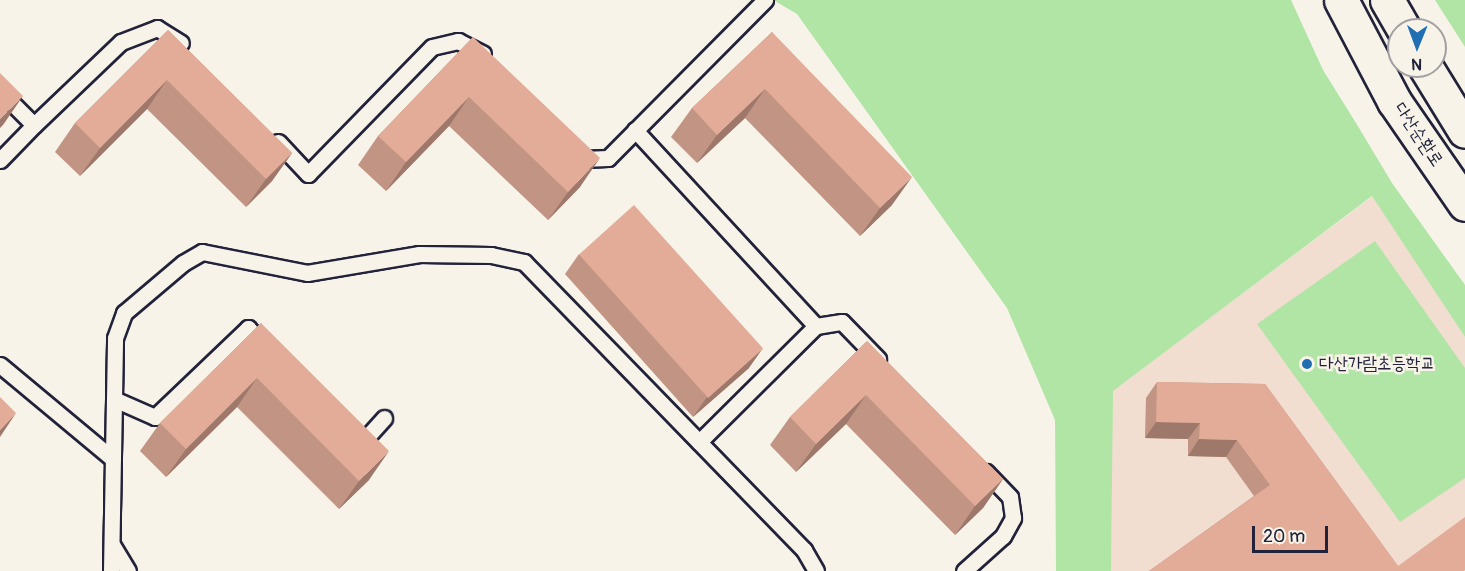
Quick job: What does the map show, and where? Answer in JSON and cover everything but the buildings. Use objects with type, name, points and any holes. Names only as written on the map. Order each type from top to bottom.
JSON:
[{"type":"street","name":"다산순환로","points":[[1341,0],[1394,101],[1465,204]]},
{"type":"street","points":[[1387,0],[1397,18]]},
{"type":"street","points":[[1432,78],[1465,131]]},
{"type":"lane","points":[[574,151],[582,159],[608,158],[765,0]]},
{"type":"lane","points":[[0,160],[121,42],[140,32],[157,28],[174,36],[190,52]]},
{"type":"lane","points":[[269,133],[309,174],[432,47],[458,41],[482,52],[497,69]]},
{"type":"lane","points":[[0,91],[34,125]]},
{"type":"lane","points":[[635,130],[816,326]]},
{"type":"lane","points":[[111,571],[115,338],[124,313],[183,262],[202,252],[307,273],[419,254],[491,255],[524,262],[804,550],[816,571]]},
{"type":"lane","points":[[699,442],[816,326],[842,322],[890,372]]},
{"type":"lane","points":[[114,399],[155,417],[248,328],[277,359]]},
{"type":"lane","points":[[0,365],[113,459]]},
{"type":"lane","points":[[349,439],[357,448],[384,418]]},
{"type":"lane","points":[[964,571],[1003,536],[1013,518],[1010,497],[978,464]]},
{"type":"lane","points":[[112,546],[128,571]]},
{"type":"shaded area","name":"다산가람초등학교","points":[[1373,196],[1465,337],[1465,571],[1111,571],[1112,391]]},
{"type":"green space","points":[[773,0],[1291,0],[1323,70],[1392,183],[1465,285],[1465,337],[1372,196],[1113,391],[1111,571],[1056,571],[1055,420],[1007,308],[797,14]]},
{"type":"green space","points":[[1435,0],[1465,0],[1465,47],[1447,18]]},
{"type":"green space","points":[[1375,241],[1465,368],[1465,478],[1400,522],[1257,324]]},
{"type":"place","name":"다산가람초등학교","points":[[1307,364]]}]
